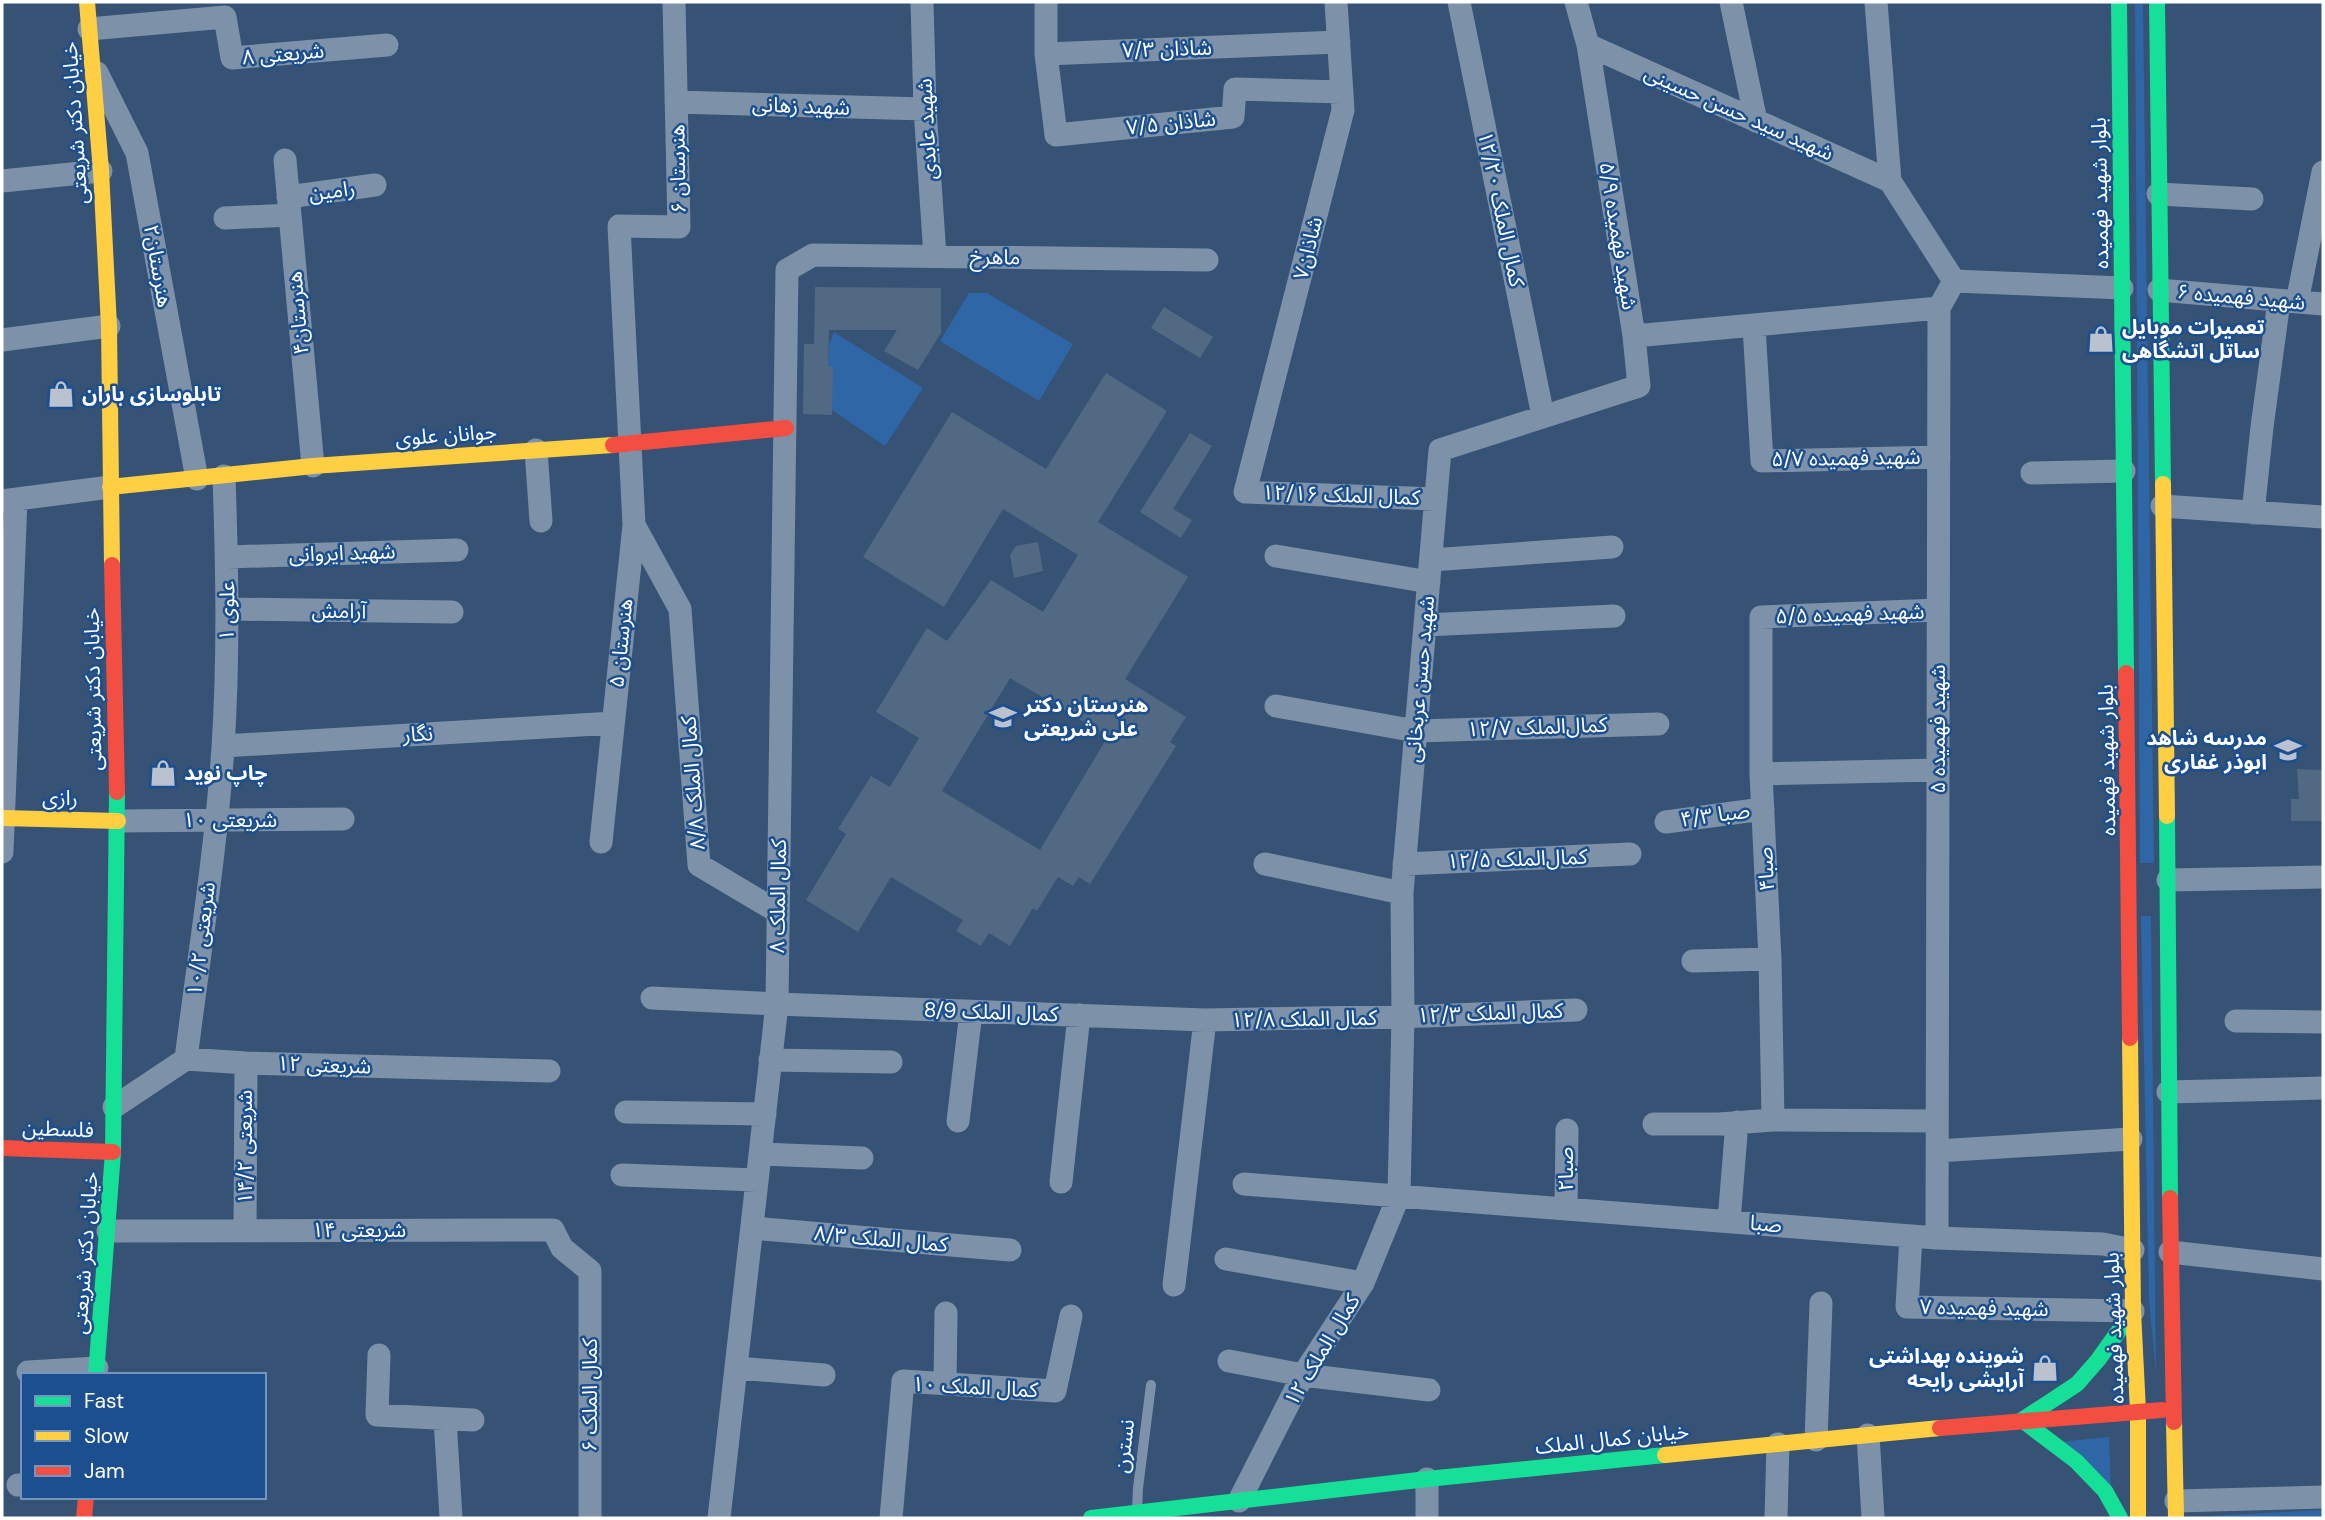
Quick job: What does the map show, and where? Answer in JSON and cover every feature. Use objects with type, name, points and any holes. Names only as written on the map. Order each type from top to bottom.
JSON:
[{"type":"main road","name":"خیابان دکتر شریعتی","points":[[87,2],[101,171],[109,326],[117,821],[113,1152],[97,1372]]},
{"type":"main road","name":"بلوار شهید فهمیده","points":[[2119,2],[2133,1311],[2138,1411],[2138,1518]]},
{"type":"main road","points":[[2157,2],[2170,1252],[2176,1510]]},
{"type":"main road","name":"جوانان علوی","points":[[110,487],[313,466],[631,444],[786,429]]},
{"type":"main road","name":"رازی","points":[[3,818],[117,821]]},
{"type":"main road","name":"فلسطین","points":[[2,1148],[113,1152]]},
{"type":"main road","points":[[2119,1518],[2105,1491],[2076,1461],[2022,1420],[2077,1384],[2133,1311]]},
{"type":"main road","points":[[2172,1355],[2184,1375],[2188,1470],[2176,1510]]},
{"type":"main road","name":"خیابان کمال الملک","points":[[1091,1518],[1137,1513],[1234,1510],[1427,1479],[2022,1420],[2172,1409]]},
{"type":"main road","points":[[84,1518],[86,1499]]},
{"type":"street","name":"هنرستان ۶","points":[[631,444],[619,226],[678,228],[674,2]]},
{"type":"street","name":"شهید عابدی","points":[[922,2],[925,109],[935,256]]},
{"type":"street","points":[[1046,2],[1046,54]]},
{"type":"street","name":"شاذان۷","points":[[1245,492],[1343,110],[1336,2]]},
{"type":"street","name":"کمال الملک ۱۲/۲۰","points":[[1459,2],[1543,416]]},
{"type":"street","name":"شهید فهمیده ۵/۹","points":[[1576,2],[1588,44],[1634,336],[1939,308]]},
{"type":"street","points":[[1731,2],[1756,121]]},
{"type":"street","points":[[1876,2],[1890,181],[1954,281]]},
{"type":"street","name":"شریعتی ۸","points":[[89,29],[225,17],[232,58],[387,45]]},
{"type":"street","name":"شاذان ۷/۳","points":[[1046,54],[1339,42]]},
{"type":"street","name":"شهید سید حسن حسینی","points":[[1588,44],[1890,181]]},
{"type":"street","name":"شاذان ۷/۵","points":[[1046,54],[1056,135],[1233,117],[1235,89],[1342,92]]},
{"type":"street","name":"هنرستان۲","points":[[92,63],[138,153],[197,479]]},
{"type":"street","name":"شهید زهانی","points":[[676,102],[925,109]]},
{"type":"street","name":"هنرستان۴","points":[[285,160],[313,466]]},
{"type":"street","points":[[2,181],[101,171]]},
{"type":"street","points":[[2253,513],[2262,427],[2288,302],[2323,172]]},
{"type":"street","name":"رامین","points":[[225,218],[375,185]]},
{"type":"street","points":[[2158,194],[2252,199]]},
{"type":"street","name":"ماهرخ","points":[[787,270],[813,255],[1206,260]]},
{"type":"street","name":"کمال الملک ۸","points":[[719,1518],[777,1004],[787,270]]},
{"type":"street","points":[[1954,281],[2122,288]]},
{"type":"street","points":[[1939,308],[1954,281]]},
{"type":"street","name":"شهید فهمیده ۶","points":[[2159,290],[2323,304]]},
{"type":"street","name":"شهید فهمیده ۵","points":[[1937,1238],[1939,308]]},
{"type":"street","points":[[2,340],[109,326]]},
{"type":"street","name":"شهید فهمیده ۵/۷","points":[[1754,326],[1762,460],[1939,457]]},
{"type":"street","points":[[1543,416],[1639,386],[1634,336]]},
{"type":"street","name":"شهید حسن عربخانی","points":[[1399,1195],[1403,1017],[1402,894],[1440,450],[1543,416]]},
{"type":"street","name":"هنرستان ۵","points":[[601,842],[634,525],[631,444]]},
{"type":"street","points":[[536,450],[541,521]]},
{"type":"street","points":[[2032,473],[2124,471]]},
{"type":"street","name":"علوی ۱","points":[[216,820],[223,746],[227,609],[224,476]]},
{"type":"street","points":[[2,852],[10,659],[9,500],[110,487]]},
{"type":"street","name":"کمال الملک ۱۲/۱۶","points":[[1245,492],[1436,499]]},
{"type":"street","points":[[2162,506],[2323,517]]},
{"type":"street","name":"کمال الملک ۸/۸","points":[[634,525],[680,609],[699,865],[778,912]]},
{"type":"street","points":[[1276,556],[1430,571],[1612,547]]},
{"type":"street","name":"شهید ایروانی","points":[[227,557],[457,550]]},
{"type":"street","name":"آرامش","points":[[227,609],[452,612]]},
{"type":"street","name":"شهید فهمیده ۵/۵","points":[[1761,617],[1938,610]]},
{"type":"street","points":[[1425,625],[1614,616]]},
{"type":"street","name":"صبا۴","points":[[1761,617],[1761,774],[1770,960],[1773,1120]]},
{"type":"street","name":"کمال‌الملک ۱۲/۷","points":[[1276,706],[1416,731],[1658,724]]},
{"type":"street","name":"نگار","points":[[223,746],[613,723]]},
{"type":"street","points":[[1761,774],[1938,771]]},
{"type":"street","name":"صبا ۴/۳","points":[[1666,822],[1763,809]]},
{"type":"street","name":"شریعتی ۱۰","points":[[117,821],[343,819]]},
{"type":"street","name":"شریعتی ۱۰/۲","points":[[186,1059],[216,820]]},
{"type":"street","name":"کمال‌الملک ۱۲/۵","points":[[1404,864],[1630,854]]},
{"type":"street","points":[[1265,864],[1402,894]]},
{"type":"street","points":[[2168,880],[2323,877]]},
{"type":"street","points":[[1693,961],[1770,960]]},
{"type":"street","name":"کمال الملک 8/9","points":[[652,998],[1205,1020]]},
{"type":"street","name":"کمال الملک ۱۲/۳","points":[[1403,1017],[1577,1010]]},
{"type":"street","points":[[958,1121],[971,1012]]},
{"type":"street","points":[[1061,1182],[1079,1015]]},
{"type":"street","name":"کمال الملک ۱۲/۸","points":[[1205,1020],[1403,1017]]},
{"type":"street","points":[[1174,1285],[1205,1020]]},
{"type":"street","points":[[2236,1021],[2323,1022]]},
{"type":"street","points":[[114,1107],[186,1059]]},
{"type":"street","name":"شریعتی ۱۲","points":[[186,1059],[549,1071]]},
{"type":"street","points":[[770,1060],[891,1062]]},
{"type":"street","name":"شریعتی ۱۴/۲","points":[[245,1230],[246,1063]]},
{"type":"street","points":[[2168,1092],[2323,1088]]},
{"type":"street","points":[[626,1112],[765,1114]]},
{"type":"street","points":[[1654,1124],[1773,1120],[1937,1121]]},
{"type":"street","points":[[1729,1221],[1737,1122]]},
{"type":"street","name":"صبا۲","points":[[1566,1208],[1567,1130]]},
{"type":"street","points":[[1937,1151],[2131,1139]]},
{"type":"street","points":[[760,1154],[862,1158]]},
{"type":"street","points":[[622,1175],[757,1180]]},
{"type":"street","name":"صبا","points":[[1244,1184],[1937,1238],[2104,1244],[2133,1250]]},
{"type":"street","name":"کمال الملک ۱۲","points":[[1234,1510],[1303,1375],[1363,1283],[1399,1195]]},
{"type":"street","name":"کمال الملک ۸/۳","points":[[752,1228],[1010,1250]]},
{"type":"street","name":"شریعتی ۱۴","points":[[108,1231],[554,1230],[562,1248],[590,1271]]},
{"type":"street","name":"شهید فهمیده ۷","points":[[1911,1236],[1907,1307],[2133,1311]]},
{"type":"street","points":[[2170,1252],[2323,1269]]},
{"type":"street","points":[[1226,1259],[1363,1283]]},
{"type":"street","name":"کمال الملک ۶","points":[[590,1271],[590,1518]]},
{"type":"street","points":[[1816,1440],[1821,1303]]},
{"type":"street","points":[[945,1384],[946,1313]]},
{"type":"street","name":"کمال الملک ۱۰","points":[[891,1518],[903,1381],[1055,1391],[1071,1316]]},
{"type":"street","points":[[379,1355],[377,1415],[474,1420]]},
{"type":"street","points":[[1229,1362],[1303,1375],[1429,1390]]},
{"type":"street","points":[[737,1368],[824,1375]]},
{"type":"street","points":[[28,1372],[97,1372]]},
{"type":"street","points":[[445,1419],[451,1518]]},
{"type":"street","points":[[1868,1435],[1873,1518]]},
{"type":"street","points":[[1776,1518],[1779,1444]]},
{"type":"street","points":[[1427,1479],[1427,1518]]},
{"type":"street","points":[[2176,1510],[2323,1497]]},
{"type":"lane","name":"نسترن","points":[[1137,1513],[1151,1385]]},
{"type":"shaded area","points":[[2135,2],[2143,2],[2154,863],[2140,863]]},
{"type":"shaded area","points":[[969,293],[987,293],[1073,344],[1039,401],[940,341]]},
{"type":"shaded area","points":[[834,332],[923,388],[885,446],[832,410],[832,367],[828,367],[829,344]]},
{"type":"shaded area","points":[[2141,916],[2151,916],[2156,1371],[2149,1301]]},
{"type":"shaded area","points":[[2109,1437],[2111,1486],[2059,1442]]},
{"type":"shaded area","points":[[2323,1510],[2323,1518],[2210,1518],[2210,1516]]},
{"type":"building","points":[[815,287],[941,288],[941,333],[918,370],[884,351],[897,330],[829,330],[828,367],[833,367],[832,415],[803,414],[804,344],[814,344]]},
{"type":"building","points":[[1164,307],[1213,337],[1200,358],[1151,328]]},
{"type":"building","points":[[1106,373],[1167,411],[1098,522],[1188,577],[1125,679],[1186,717],[1170,742],[1176,746],[1090,884],[1079,877],[1073,886],[1058,877],[1037,911],[1033,908],[1010,946],[989,933],[981,946],[956,931],[963,920],[891,877],[858,932],[806,900],[846,834],[838,829],[871,776],[890,787],[919,738],[876,712],[927,628],[947,641],[991,580],[1043,612],[1078,555],[1003,509],[944,607],[863,557],[952,412],[1046,469]],"holes":[[[1010,678],[1108,736],[1040,850],[942,791]]]},
{"type":"building","points":[[1190,433],[1212,446],[1173,509],[1192,520],[1181,538],[1140,512]]},
{"type":"building","points":[[1038,542],[1043,571],[1014,578],[1010,555],[1016,546]]},
{"type":"building","points":[[2297,769],[2323,770],[2323,821],[2291,821],[2291,799],[2299,799]]},
{"type":"traffic: fast","points":[[2119,2],[2126,673]]},
{"type":"traffic: fast","points":[[2157,2],[2163,484]]},
{"type":"traffic: fast","points":[[96,1373],[113,1152],[117,792]]},
{"type":"traffic: fast","points":[[2167,816],[2170,1198]]},
{"type":"traffic: fast","points":[[2120,1518],[2105,1491],[2076,1461],[2022,1420],[2077,1384],[2133,1311]]},
{"type":"traffic: fast","points":[[1091,1518],[1427,1479],[1665,1455]]},
{"type":"traffic: slow","points":[[87,2],[101,171],[109,326],[112,565]]},
{"type":"traffic: slow","points":[[110,487],[313,466],[613,445]]},
{"type":"traffic: slow","points":[[2163,484],[2167,816]]},
{"type":"traffic: slow","points":[[2,818],[118,821]]},
{"type":"traffic: slow","points":[[2130,1038],[2138,1518]]},
{"type":"traffic: slow","points":[[2174,1422],[2176,1518]]},
{"type":"traffic: slow","points":[[1665,1455],[1940,1428]]},
{"type":"traffic: jam","points":[[613,445],[786,428]]},
{"type":"traffic: jam","points":[[112,565],[117,792]]},
{"type":"traffic: jam","points":[[2126,673],[2130,1038]]},
{"type":"traffic: jam","points":[[2,1148],[113,1152]]},
{"type":"traffic: jam","points":[[2170,1198],[2174,1422]]},
{"type":"traffic: jam","points":[[1940,1428],[2162,1410]]},
{"type":"traffic: jam","points":[[84,1518],[86,1499]]},
{"type":"place","name":"تعمیرات موبایل ساتل اتشگاهی","points":[[2101,339]]},
{"type":"place","name":"تابلوسازی باران","points":[[61,394]]},
{"type":"place","name":"هنرستان دکتر علی شریعتی","points":[[1003,717]]},
{"type":"place","name":"مدرسه شاهد ابوذر غفاری","points":[[2288,750]]},
{"type":"place","name":"چاپ نوید","points":[[163,773]]},
{"type":"place","name":"شوینده بهداشتی آرایشی رایحه","points":[[2045,1368]]}]
